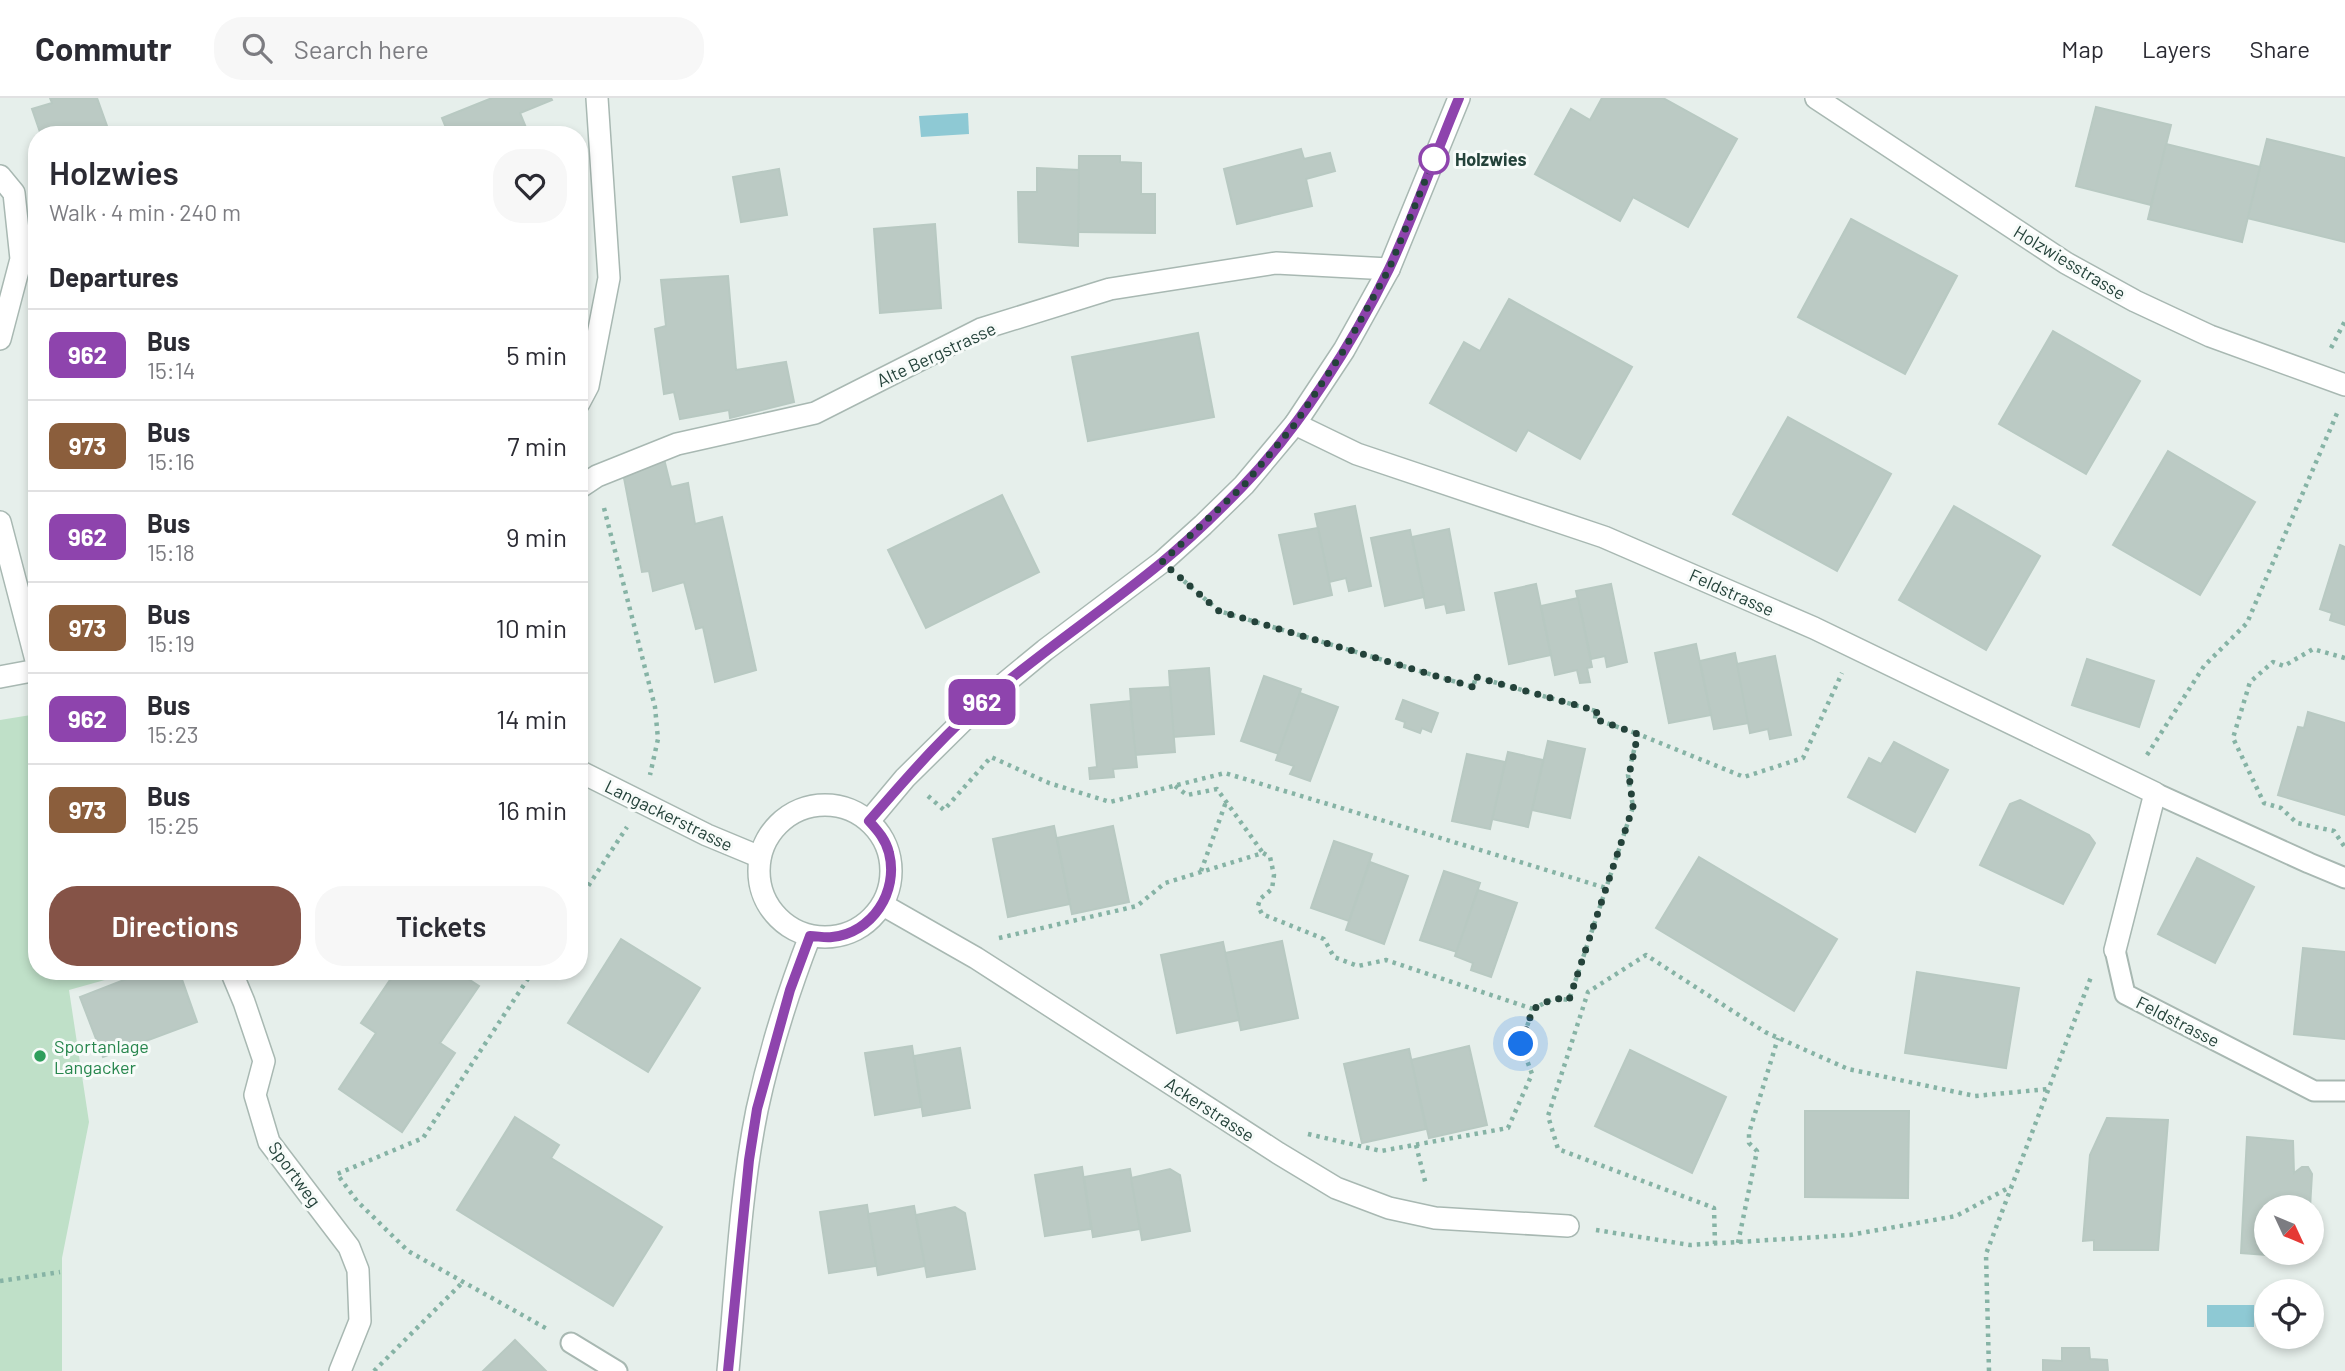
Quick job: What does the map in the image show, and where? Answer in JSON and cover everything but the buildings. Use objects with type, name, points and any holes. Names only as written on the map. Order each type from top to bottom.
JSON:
[{"type":"street","points":[[588,386],[608,278],[597,98]]},
{"type":"street","points":[[869,821],[905,778],[983,701],[1045,650],[1162,562],[1244,485],[1295,424],[1344,350],[1389,269],[1459,98]]},
{"type":"street","name":"Holzwiesstrasse","points":[[1816,98],[2066,263],[2135,301],[2210,336],[2345,385]]},
{"type":"street","points":[[0,176],[14,193],[21,259],[0,339]]},
{"type":"street","name":"Alte Bergstrasse","points":[[588,482],[677,444],[815,413],[981,329],[1110,289],[1276,262],[1389,269]]},
{"type":"street","name":"Feldstrasse","points":[[1295,424],[1357,454],[1604,537],[1854,647],[2155,793],[2115,950]]},
{"type":"street","points":[[0,522],[28,629]]},
{"type":"street","points":[[0,677],[28,672]]},
{"type":"street","name":"Langackerstrasse","points":[[588,775],[707,835],[760,857]]},
{"type":"street","points":[[827,804],[850,809],[869,821],[881,834],[889,852],[892,870],[890,888],[883,905],[869,921],[851,933],[831,937],[810,936],[791,928],[775,915],[764,897],[760,857],[769,836],[785,819],[805,808],[827,804]]},
{"type":"street","name":"Ackerstrasse","points":[[883,905],[976,958],[1336,1188],[1389,1208],[1435,1218],[1568,1226]]},
{"type":"street","points":[[728,1371],[757,1109],[790,990],[810,936]]},
{"type":"street","name":"Sportweg","points":[[235,980],[264,1061],[255,1095],[270,1142],[349,1247],[358,1270],[360,1321],[340,1371]]},
{"type":"lane","name":"Feldstrasse","points":[[2155,793],[2345,877]]},
{"type":"lane","name":"Feldstrasse","points":[[2115,950],[2125,994],[2314,1091],[2345,1091]]},
{"type":"lane","points":[[571,1343],[617,1371]]},
{"type":"path","points":[[2132,780],[2204,666],[2247,623],[2340,407]]},
{"type":"path","points":[[588,482],[655,707],[658,739],[643,802],[588,886]]},
{"type":"path","points":[[1162,562],[1219,611],[1473,687],[1476,677],[1597,711],[1595,719],[1744,777],[1803,758],[1854,647]]},
{"type":"path","points":[[2344,846],[2334,831],[2297,823],[2281,808],[2264,803],[2233,738],[2250,682],[2273,662],[2284,666],[2313,649],[2345,658]]},
{"type":"path","points":[[1278,1153],[1302,1133],[1381,1151],[1507,1128],[1532,1074],[1521,1044],[1533,1009],[1554,998],[1569,1000],[1633,807],[1629,775],[1638,734]]},
{"type":"path","points":[[905,778],[944,810],[991,757],[1049,783],[1110,802],[1225,773],[1606,888]]},
{"type":"path","points":[[1174,786],[1187,794],[1217,789],[1263,853],[1270,857],[1274,875],[1272,889],[1260,899],[1258,906],[1262,914],[1324,939],[1334,957],[1358,966],[1386,960],[1533,1009]]},
{"type":"path","points":[[1201,872],[1226,802]]},
{"type":"path","points":[[976,958],[990,940],[1137,906],[1165,883],[1263,853]]},
{"type":"path","points":[[1989,1371],[1986,1254],[2098,957],[2115,950]]},
{"type":"path","points":[[1715,1244],[1714,1208],[1558,1149],[1548,1116],[1588,992],[1646,955],[1765,1032],[1848,1069],[1975,1096],[2048,1089]]},
{"type":"path","points":[[527,980],[424,1139],[337,1174],[357,1201],[408,1251],[571,1343]]},
{"type":"path","points":[[1738,1243],[1757,1151],[1749,1143],[1749,1133],[1778,1038]]},
{"type":"path","points":[[1416,1145],[1435,1218]]},
{"type":"path","points":[[1568,1226],[1690,1245],[1850,1235],[1956,1216],[2012,1186]]},
{"type":"path","points":[[0,1281],[60,1272]]},
{"type":"path","points":[[374,1371],[462,1283]]},
{"type":"green space","name":"Sportanlage Langacker","points":[[28,715],[28,980],[105,980],[69,990],[89,1122],[62,1258],[62,1371],[0,1371],[0,720]]},
{"type":"water","points":[[968,113],[969,134],[921,137],[919,116]]},
{"type":"water","points":[[2207,1305],[2254,1305],[2254,1327],[2207,1327]]},
{"type":"bus line","name":"962","points":[[728,1371],[749,1160],[757,1109],[790,990],[810,936],[831,937],[851,933],[869,921],[883,905],[890,888],[892,870],[889,852],[881,834],[869,821],[905,778],[983,701],[1045,650],[1112,602],[1203,525],[1244,485],[1295,424],[1344,350],[1389,269],[1459,98]]},
{"type":"place","name":"Holzwies","points":[[1434,159]]},
{"type":"place","name":"Sportanlage Langacker","points":[[40,1056]]},
{"type":"route","points":[[1434,159],[1389,269],[1344,350],[1295,424],[1244,485],[1162,562],[1219,611],[1473,687],[1476,677],[1597,711],[1595,719],[1638,734],[1629,775],[1633,807],[1569,1000],[1554,998],[1533,1009],[1521,1044]]}]
